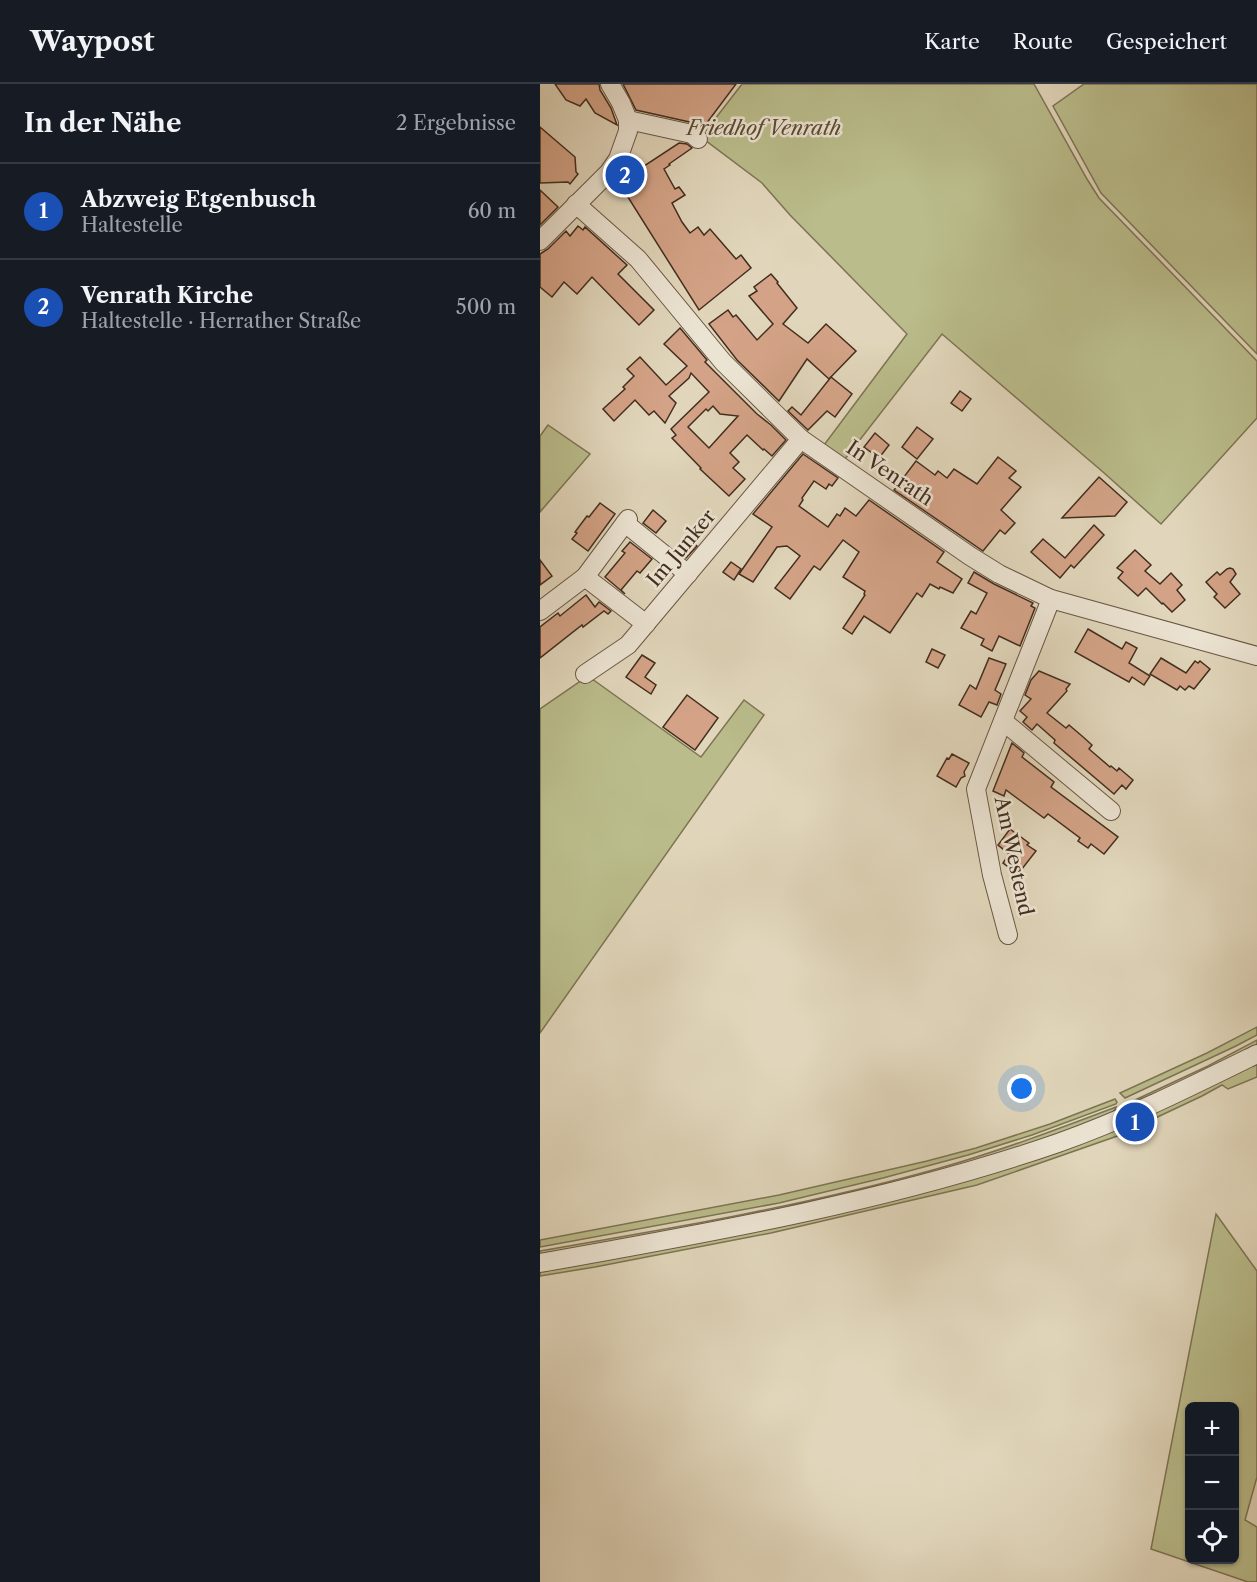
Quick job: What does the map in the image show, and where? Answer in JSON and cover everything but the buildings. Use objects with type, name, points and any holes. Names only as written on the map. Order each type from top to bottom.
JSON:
[{"type":"street","points":[[540,241],[618,159],[628,131],[628,120],[610,84]]},
{"type":"street","points":[[628,120],[692,134],[698,139]]},
{"type":"street","name":"In Venrath","points":[[576,204],[638,259],[723,362],[801,439],[970,556],[999,574],[1051,598],[1257,656]]},
{"type":"street","name":"Im Junker","points":[[585,674],[628,645],[801,439]]},
{"type":"street","points":[[540,611],[585,577],[627,521],[688,574]]},
{"type":"street","points":[[585,577],[646,624]]},
{"type":"street","name":"Am Westend","points":[[1008,935],[992,875],[976,789],[1051,598]]},
{"type":"street","points":[[1003,721],[1111,811]]},
{"type":"street","points":[[540,1263],[816,1210],[907,1188],[991,1164],[1059,1142],[1132,1113],[1257,1053]]},
{"type":"green space","name":"Friedhof Venrath","points":[[742,84],[1034,84],[1099,198],[1257,361],[1257,418],[1161,524],[942,334],[845,459],[824,445],[907,334],[790,215],[762,183],[701,137]]},
{"type":"green space","points":[[1084,84],[1257,84],[1257,354],[1101,193],[1053,106]]},
{"type":"green space","points":[[548,425],[590,454],[540,512],[540,436]]},
{"type":"green space","points":[[588,676],[701,757],[744,700],[764,715],[540,1033],[540,709]]},
{"type":"green space","points":[[1257,1027],[1257,1035],[1236,1046],[1125,1098],[1120,1093],[1207,1053]]},
{"type":"green space","points":[[1257,1040],[1257,1045],[1139,1103],[1133,1101],[1208,1066]]},
{"type":"green space","points":[[1257,1062],[1257,1077],[1228,1089],[1222,1085],[1149,1121],[1149,1114]]},
{"type":"green space","points":[[1115,1099],[1116,1104],[1032,1135],[883,1178],[779,1203],[540,1247],[540,1240],[779,1195],[927,1161],[1050,1124]]},
{"type":"green space","points":[[1116,1107],[1113,1114],[1053,1137],[930,1174],[731,1220],[540,1255],[540,1251],[741,1215],[891,1181],[985,1154]]},
{"type":"green space","points":[[1129,1123],[1134,1127],[1126,1133],[977,1185],[771,1233],[540,1276],[540,1271],[673,1247]]},
{"type":"green space","points":[[1216,1214],[1257,1271],[1257,1477],[1245,1520],[1257,1527],[1257,1582],[1248,1582],[1195,1564],[1239,1564],[1239,1402],[1185,1402],[1185,1561],[1151,1549]]},
{"type":"place","name":"Venrath Kirche","points":[[625,175]]},
{"type":"place","name":"Abzweig Etgenbusch","points":[[1135,1122]]}]
